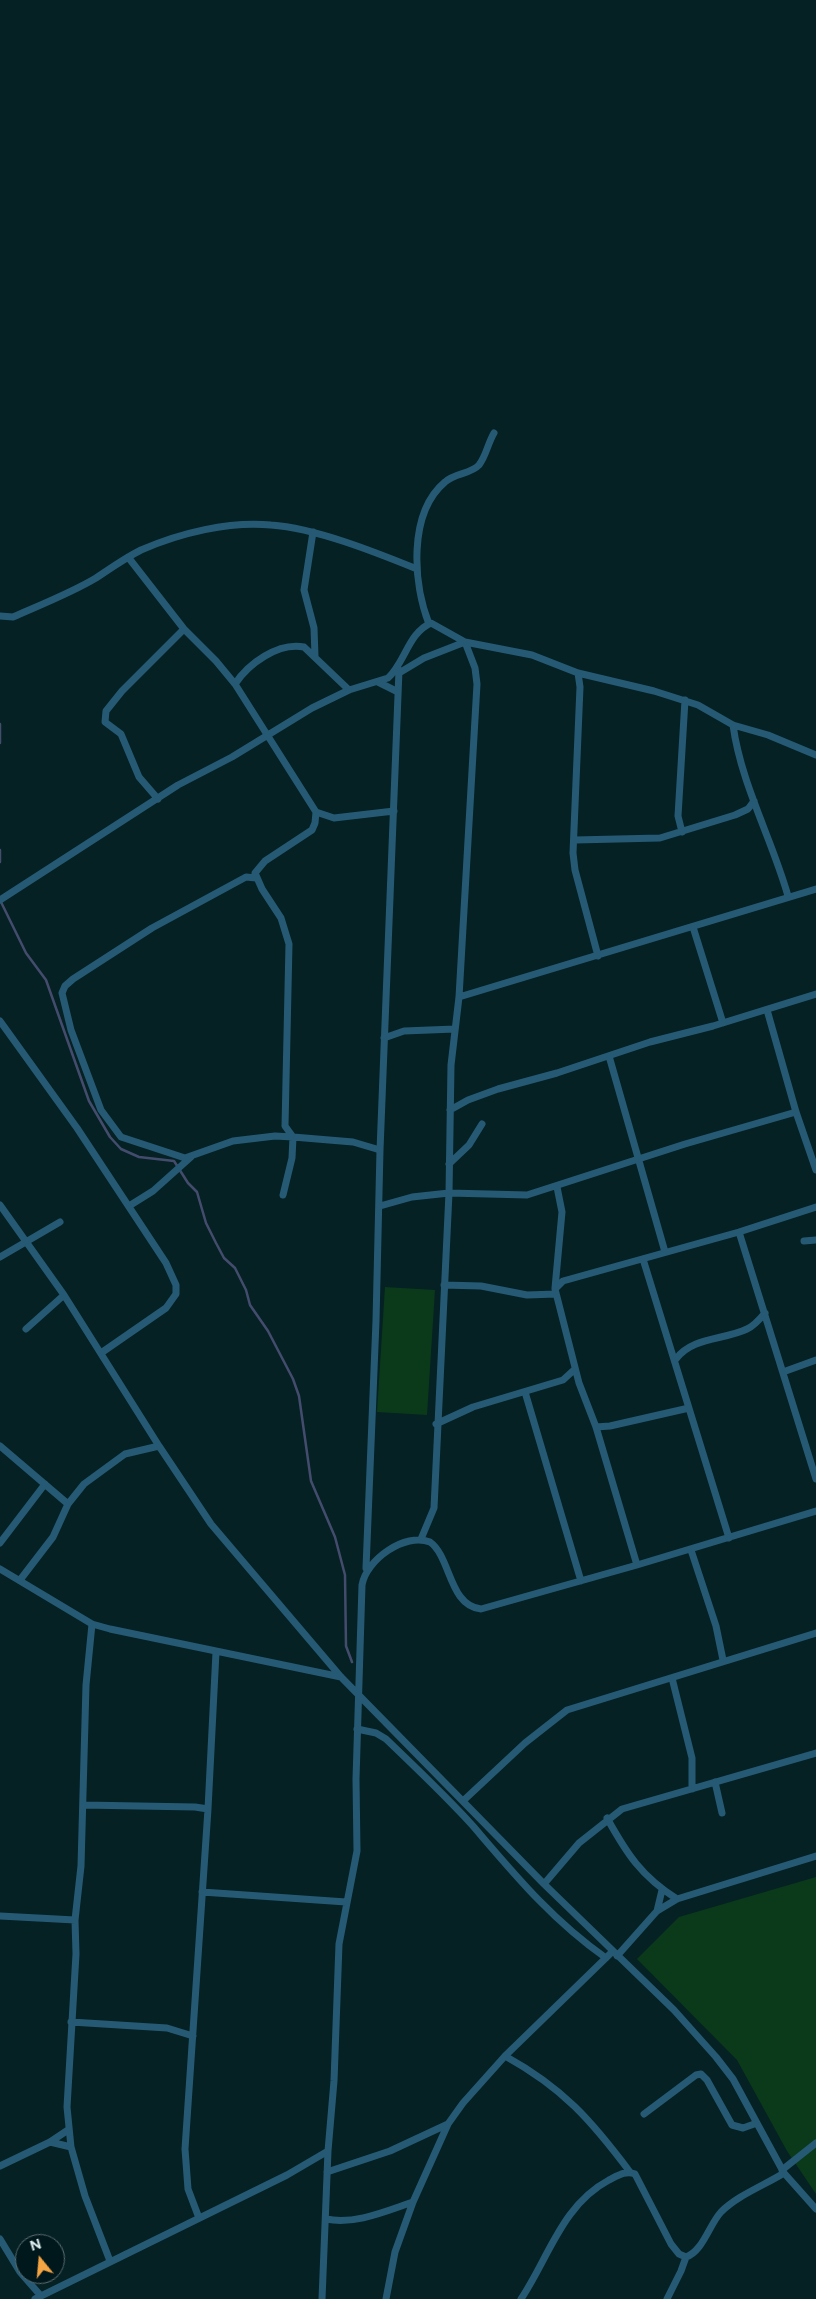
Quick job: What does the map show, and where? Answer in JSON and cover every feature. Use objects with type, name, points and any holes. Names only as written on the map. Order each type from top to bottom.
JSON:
[{"type":"street","points":[[429,624],[417,569],[422,521],[430,500],[437,489],[454,474],[472,470],[480,463],[494,433]]},
{"type":"street","points":[[0,616],[8,618],[16,616],[95,578],[128,556],[181,535],[238,526],[272,525],[313,532],[417,569]]},
{"type":"street","points":[[313,532],[304,590],[314,628],[315,656]]},
{"type":"street","points":[[128,556],[184,629],[235,684],[316,812],[312,830],[265,861],[255,873],[256,878],[281,918],[289,944],[283,1122],[293,1137]]},
{"type":"street","points":[[0,900],[158,799],[268,736],[312,708],[349,690],[378,682],[393,674],[398,662],[415,637],[429,624],[434,623],[466,642],[532,655],[578,673],[685,700],[698,705],[733,725],[768,735],[816,755]]},
{"type":"street","points":[[158,799],[142,781],[121,734],[105,722],[105,715],[122,691],[184,629]]},
{"type":"street","points":[[399,673],[424,658],[466,642]]},
{"type":"street","points":[[421,1539],[434,1508],[436,1424],[449,1193],[451,1065],[458,997],[476,684],[475,668],[466,642]]},
{"type":"street","points":[[235,684],[247,668],[284,648],[295,645],[304,647],[315,656],[349,690]]},
{"type":"street","points":[[320,2298],[334,2081],[337,1962],[346,1902],[357,1851],[359,1622],[362,1585],[366,1570],[398,662]]},
{"type":"street","points":[[578,673],[580,687],[575,870],[598,956]]},
{"type":"street","points":[[378,682],[398,692]]},
{"type":"street","points":[[682,832],[678,816],[685,700]]},
{"type":"street","points":[[733,725],[734,738],[754,801],[788,896]]},
{"type":"street","points":[[575,840],[660,838],[748,809],[754,801]]},
{"type":"street","points":[[316,812],[334,818],[394,811]]},
{"type":"street","points":[[256,878],[246,877],[152,928],[73,979],[63,991],[63,1000],[71,1030],[98,1102],[112,1127],[121,1137],[181,1157],[191,1156],[233,1140],[275,1136],[353,1142],[380,1150]]},
{"type":"street","points":[[458,997],[746,912],[788,896],[816,889]]},
{"type":"street","points":[[693,927],[723,1023]]},
{"type":"street","points":[[450,1110],[476,1097],[650,1042],[723,1023],[816,994]]},
{"type":"street","points":[[767,1010],[796,1112],[816,1170]]},
{"type":"street","points":[[0,1021],[77,1128],[166,1263],[176,1285],[176,1294],[166,1308],[101,1353]]},
{"type":"street","points":[[384,1038],[404,1031],[455,1029]]},
{"type":"street","points":[[609,1056],[637,1160],[665,1252]]},
{"type":"street","points":[[380,1206],[412,1197],[449,1193],[516,1196],[557,1187],[637,1160],[796,1112]]},
{"type":"street","points":[[449,1164],[469,1145],[482,1124]]},
{"type":"street","points":[[283,1196],[290,1166],[293,1137]]},
{"type":"street","points":[[129,1206],[153,1191],[191,1156]]},
{"type":"street","points":[[557,1187],[562,1212],[555,1291],[574,1369],[596,1427],[637,1565]]},
{"type":"street","points":[[0,1206],[64,1295],[159,1446],[211,1524],[341,1677],[544,1884],[674,2010],[716,2057],[733,2079],[783,2171],[816,2209]]},
{"type":"street","points":[[444,1285],[481,1286],[521,1295],[555,1291],[562,1281],[739,1232],[816,1207]]},
{"type":"street","points":[[0,1257],[24,1241],[60,1222]]},
{"type":"street","points":[[739,1232],[816,1479]]},
{"type":"street","points":[[804,1242],[816,1240]]},
{"type":"street","points":[[643,1259],[676,1359],[729,1538]]},
{"type":"street","points":[[26,1330],[64,1295]]},
{"type":"street","points":[[676,1359],[681,1352],[692,1346],[746,1330],[765,1313]]},
{"type":"street","points":[[783,1372],[816,1360]]},
{"type":"street","points":[[436,1424],[473,1407],[563,1380],[574,1369]]},
{"type":"street","points":[[563,1380],[579,1383]]},
{"type":"street","points":[[525,1392],[581,1581]]},
{"type":"street","points":[[596,1427],[610,1426],[689,1408]]},
{"type":"street","points":[[0,1446],[68,1504]]},
{"type":"street","points":[[20,1580],[53,1537],[68,1504],[84,1484],[119,1457],[130,1452],[159,1446]]},
{"type":"street","points":[[0,1543],[44,1484]]},
{"type":"street","points":[[366,1570],[378,1556],[386,1551],[421,1539],[430,1542],[437,1548],[461,1595],[470,1605],[479,1609],[690,1550],[816,1511]]},
{"type":"street","points":[[690,1550],[716,1626],[723,1660]]},
{"type":"street","points":[[0,1569],[92,1624],[128,1634],[341,1677]]},
{"type":"street","points":[[92,1624],[86,1685],[83,1805],[66,2089],[68,2130],[71,2147],[85,2196],[110,2261]]},
{"type":"street","points":[[463,1801],[559,1714],[586,1702],[672,1678],[723,1660],[816,1633]]},
{"type":"street","points":[[198,2218],[188,2189],[186,2168],[216,1652]]},
{"type":"street","points":[[672,1678],[692,1758],[692,1789]]},
{"type":"street","points":[[357,1729],[376,1733],[386,1739],[472,1825],[538,1901],[584,1943],[606,1958]]},
{"type":"street","points":[[544,1884],[579,1842],[608,1818],[637,1802],[692,1789],[816,1753]]},
{"type":"street","points":[[715,1782],[722,1813]]},
{"type":"street","points":[[83,1805],[195,1807],[208,1809]]},
{"type":"street","points":[[608,1818],[630,1859],[662,1890],[677,1899]]},
{"type":"street","points":[[386,2299],[391,2268],[413,2202],[448,2124],[463,2103],[505,2056],[606,1958],[615,1954],[657,1911],[677,1899],[816,1856]]},
{"type":"street","points":[[657,1911],[662,1890]]},
{"type":"street","points":[[202,1892],[346,1902]]},
{"type":"street","points":[[0,1916],[75,1920]]},
{"type":"street","points":[[71,2022],[167,2028],[193,2036]]},
{"type":"street","points":[[505,2056],[548,2082],[596,2126],[641,2184],[671,2244],[679,2254],[686,2257],[692,2255],[697,2249],[722,2211],[783,2171],[816,2143]]},
{"type":"street","points":[[644,2114],[696,2075],[701,2074],[707,2080],[732,2125],[743,2128],[757,2123]]},
{"type":"street","points":[[327,2172],[390,2152],[448,2124]]},
{"type":"street","points":[[0,2166],[50,2142],[68,2130]]},
{"type":"street","points":[[50,2142],[71,2147]]},
{"type":"street","points":[[0,2239],[38,2298],[307,2164],[328,2151]]},
{"type":"street","points":[[521,2299],[556,2233],[585,2197],[603,2183],[630,2172]]},
{"type":"street","points":[[326,2219],[356,2219],[413,2202]]},
{"type":"street","points":[[667,2299],[682,2271],[686,2257]]},
{"type":"green space","points":[[385,1287],[435,1290],[427,1415],[377,1412]]},
{"type":"green space","points":[[816,1877],[816,2194],[787,2151],[737,2060],[637,1959],[679,1917]]},
{"type":"waterway","points":[[0,724],[0,743]]},
{"type":"waterway","points":[[0,850],[0,862]]},
{"type":"waterway","points":[[0,900],[26,953],[46,980],[89,1101],[110,1137],[121,1149],[139,1157],[174,1161],[188,1183],[197,1192],[206,1223],[216,1243],[224,1258],[235,1268],[246,1290],[250,1305],[268,1331],[293,1379],[299,1396],[311,1481],[335,1537],[345,1575],[346,1646],[352,1662]]}]
